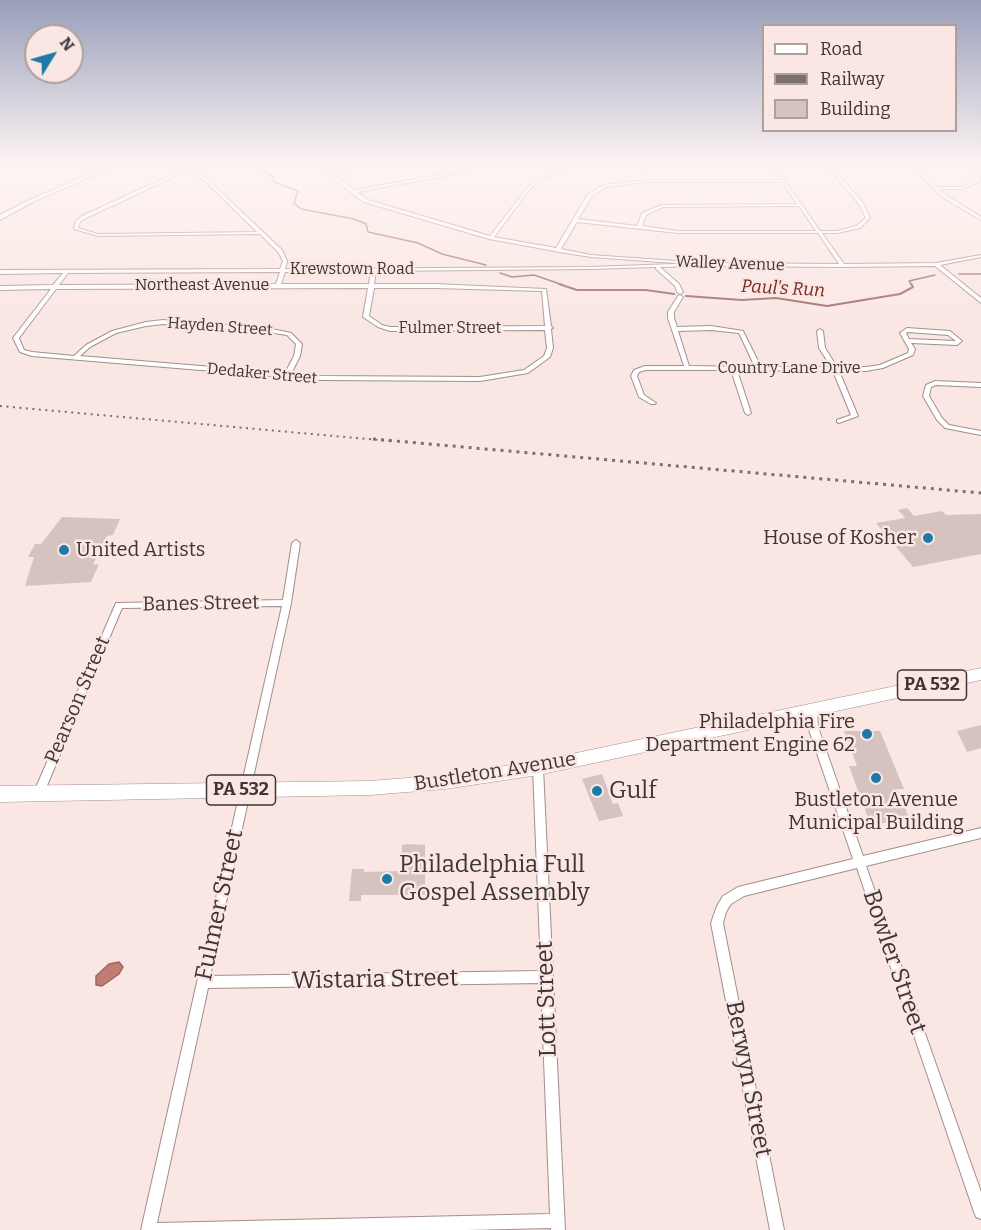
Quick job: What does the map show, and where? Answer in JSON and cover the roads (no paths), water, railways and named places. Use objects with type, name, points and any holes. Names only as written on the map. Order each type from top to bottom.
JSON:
[{"type":"main road","name":"Bustleton Avenue","points":[[0,794],[410,785],[538,768],[981,674]]},
{"type":"street","points":[[78,221],[77,230],[98,235],[261,233]]},
{"type":"street","points":[[249,221],[280,251],[285,261],[278,286]]},
{"type":"street","name":"Walley Avenue","points":[[435,221],[491,238],[557,251],[591,256],[704,264],[843,266],[936,264],[981,256]]},
{"type":"street","points":[[491,238],[504,221]]},
{"type":"street","points":[[557,251],[573,221]]},
{"type":"street","points":[[585,221],[678,232],[837,232],[858,227],[864,221]]},
{"type":"street","points":[[639,228],[641,221]]},
{"type":"street","points":[[810,221],[843,266]]},
{"type":"street","points":[[590,268],[591,256]]},
{"type":"street","name":"Krewstown Road","points":[[0,272],[658,268],[704,264]]},
{"type":"street","points":[[936,264],[981,301]]},
{"type":"street","points":[[658,268],[677,285],[680,294],[671,312],[687,368]]},
{"type":"street","name":"Fulmer Street","points":[[374,270],[366,317],[390,329],[550,328]]},
{"type":"street","points":[[55,287],[66,272]]},
{"type":"street","name":"Northeast Avenue","points":[[0,288],[371,286],[544,290],[550,328]]},
{"type":"street","name":"Dedaker Street","points":[[55,287],[17,340],[22,351],[32,354],[287,375],[375,380],[480,380],[516,375],[536,367],[547,357],[550,348],[550,328]]},
{"type":"street","name":"Hayden Street","points":[[76,357],[88,346],[114,332],[146,324],[163,322],[267,330],[289,334],[299,344],[297,356],[287,375]]},
{"type":"street","points":[[675,329],[711,328],[741,332],[759,368]]},
{"type":"street","points":[[907,330],[950,333],[959,340],[957,343],[908,340],[903,333],[907,330]]},
{"type":"street","points":[[820,331],[822,348],[835,369],[855,416],[839,421]]},
{"type":"street","name":"Country Lane Drive","points":[[652,403],[640,396],[634,376],[636,371],[645,368],[866,369],[890,364],[911,354],[908,340]]},
{"type":"street","points":[[734,369],[748,413]]},
{"type":"street","points":[[981,385],[934,383],[928,386],[926,396],[939,419],[947,427],[981,433]]},
{"type":"street","name":"Fulmer Street","points":[[148,1230],[287,603],[296,543]]},
{"type":"street","name":"Banes Street","points":[[118,609],[119,605],[287,603]]},
{"type":"street","name":"Pearson Street","points":[[39,792],[118,609]]},
{"type":"street","name":"Bowler Street","points":[[812,710],[813,727],[978,1195],[981,1212]]},
{"type":"street","name":"Lott Street","points":[[538,768],[558,1225]]},
{"type":"street","points":[[860,864],[981,833]]},
{"type":"street","name":"Berwyn Street","points":[[777,1230],[718,927],[721,910],[727,900],[742,891],[860,864]]},
{"type":"street","name":"Wistaria Street","points":[[204,982],[546,977]]},
{"type":"street","points":[[148,1230],[558,1225]]},
{"type":"waterway","name":"Paul's Run","points":[[360,221],[366,224],[368,232],[418,243],[442,254],[486,265]]},
{"type":"waterway","name":"Paul's Run","points":[[500,273],[512,277],[534,275],[563,285]]},
{"type":"waterway","name":"Paul's Run","points":[[959,274],[981,274]]},
{"type":"waterway","name":"Paul's Run","points":[[912,285],[909,281],[935,275]]},
{"type":"waterway","name":"Paul's Run","points":[[559,284],[577,290],[646,290],[674,294]]},
{"type":"waterway","name":"Paul's Run","points":[[686,296],[742,300],[776,298],[827,306],[900,294],[913,287],[911,284]]},
{"type":"railway","points":[[0,406],[390,441]]},
{"type":"railway","points":[[373,439],[981,493]]},
{"type":"place","name":"House of Kosher","points":[[928,538]]},
{"type":"place","name":"United Artists","points":[[64,550]]},
{"type":"place","name":"Philadelphia Fire Department Engine 62","points":[[867,734]]},
{"type":"place","name":"Bustleton Avenue Municipal Building","points":[[876,778]]},
{"type":"place","name":"Gulf","points":[[597,791]]},
{"type":"place","name":"Philadelphia Full Gospel Assembly","points":[[387,879]]}]
